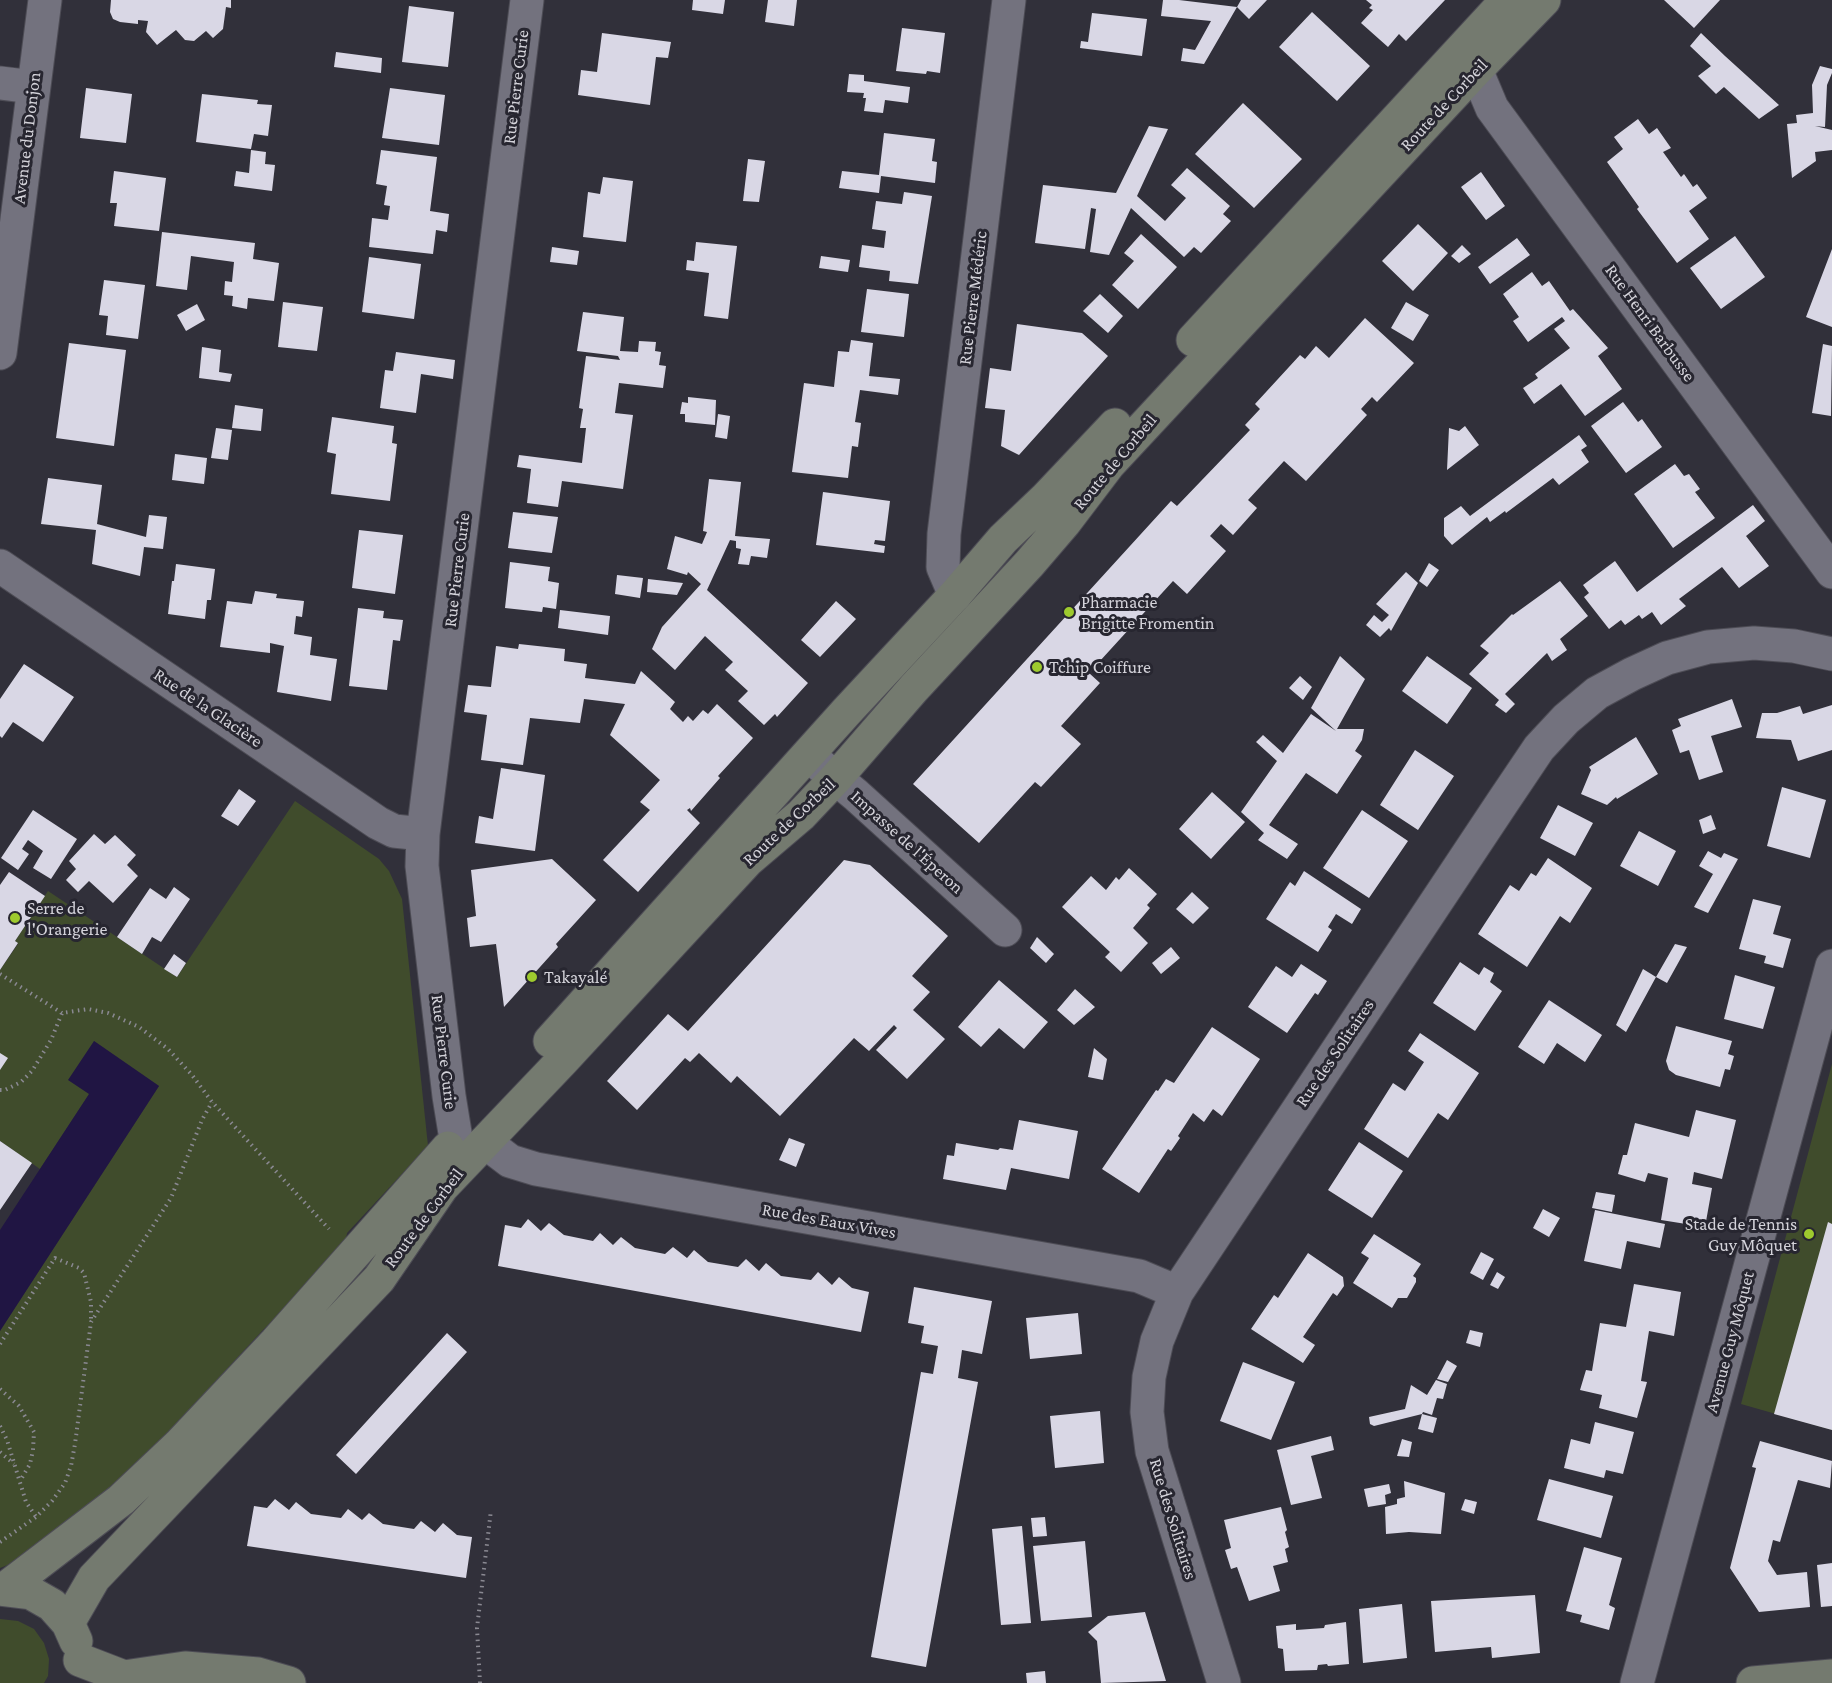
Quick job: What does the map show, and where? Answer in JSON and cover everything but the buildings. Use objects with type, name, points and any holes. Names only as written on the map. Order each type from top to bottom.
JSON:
[{"type":"main road","name":"Route de Corbeil","points":[[68,1623],[94,1578],[379,1279],[442,1188],[470,1140],[547,1044],[955,595],[1003,538],[1092,450],[1487,12],[1507,0]]},
{"type":"main road","name":"Route de Corbeil","points":[[3,1588],[121,1500],[171,1453],[353,1255],[470,1140],[563,1060],[747,861],[801,815],[1044,547],[1109,464],[1544,0]]},
{"type":"main road","points":[[1476,70],[1487,12]]},
{"type":"main road","points":[[914,688],[955,595]]},
{"type":"main road","points":[[3,1588],[31,1593],[52,1605],[68,1623],[76,1641],[78,1672],[124,1677],[184,1668],[258,1674],[289,1683]]},
{"type":"main road","points":[[1753,1683],[1832,1676]]},
{"type":"street","name":"Avenue du Donjon","points":[[0,353],[5,283],[45,0]]},
{"type":"street","name":"Rue Pierre Curie","points":[[470,1140],[449,1096],[422,866],[423,834],[527,0]]},
{"type":"street","name":"Rue Pierre Médéric","points":[[955,595],[943,567],[944,534],[1009,0]]},
{"type":"street","name":"Rue Henri Barbusse","points":[[1476,70],[1492,108],[1832,572]]},
{"type":"street","points":[[0,82],[33,87]]},
{"type":"street","name":"Rue de la Glacière","points":[[0,566],[378,823],[394,831],[423,834]]},
{"type":"street","name":"Rue des Solitaires","points":[[1224,1683],[1152,1451],[1147,1412],[1149,1377],[1157,1341],[1177,1292],[1539,748],[1566,719],[1597,693],[1632,674],[1667,658],[1708,647],[1754,643],[1794,646],[1832,654]]},
{"type":"street","name":"Impasse de l'Éperon","points":[[808,755],[1005,930]]},
{"type":"street","name":"Avenue Guy Môquet","points":[[1637,1683],[1832,966]]},
{"type":"street","name":"Rue des Eaux Vives","points":[[470,1140],[510,1161],[536,1169],[1138,1276],[1177,1292]]},
{"type":"path","points":[[0,974],[62,1013],[88,1010],[108,1013],[139,1027],[168,1049],[192,1075],[212,1102],[353,1255]]},
{"type":"path","points":[[0,1090],[21,1082],[33,1071],[51,1040],[62,1013]]},
{"type":"path","points":[[91,1322],[171,1198],[202,1120],[212,1102]]},
{"type":"path","points":[[0,1344],[56,1258],[79,1268],[84,1273],[91,1302],[91,1322],[71,1466],[65,1483],[52,1501],[36,1517],[0,1542]]},
{"type":"path","points":[[0,1389],[20,1406],[34,1431],[30,1464],[20,1481]]},
{"type":"path","points":[[0,1426],[7,1440],[26,1503],[36,1517]]},
{"type":"path","points":[[0,1452],[14,1465]]},
{"type":"path","points":[[480,1683],[477,1628],[491,1509]]},
{"type":"green space","points":[[295,801],[379,859],[389,871],[402,899],[428,1146],[347,1233],[345,1246],[333,1263],[262,1331],[138,1465],[18,1561],[0,1568],[0,1331],[159,1086],[94,1041],[90,1093],[40,1169],[0,1141],[0,970],[18,944],[15,941],[48,891],[177,977]]},
{"type":"green space","name":"Stade de Tennis Guy Môquet","points":[[1832,1064],[1832,1430],[1741,1404]]},
{"type":"green space","points":[[0,1619],[18,1621],[34,1629],[44,1643],[49,1659],[48,1676],[44,1683],[0,1683]]},
{"type":"shaded area","points":[[94,1041],[159,1086],[0,1331],[0,1230],[89,1094],[68,1080]]},
{"type":"place","name":"Pharmacie Brigitte Fromentin","points":[[1069,612]]},
{"type":"place","name":"Tchip Coiffure","points":[[1037,667]]},
{"type":"place","name":"Serre de l'Orangerie","points":[[15,918]]},
{"type":"place","name":"Takayalé","points":[[532,977]]},
{"type":"place","name":"Stade de Tennis Guy Môquet","points":[[1809,1234]]}]
